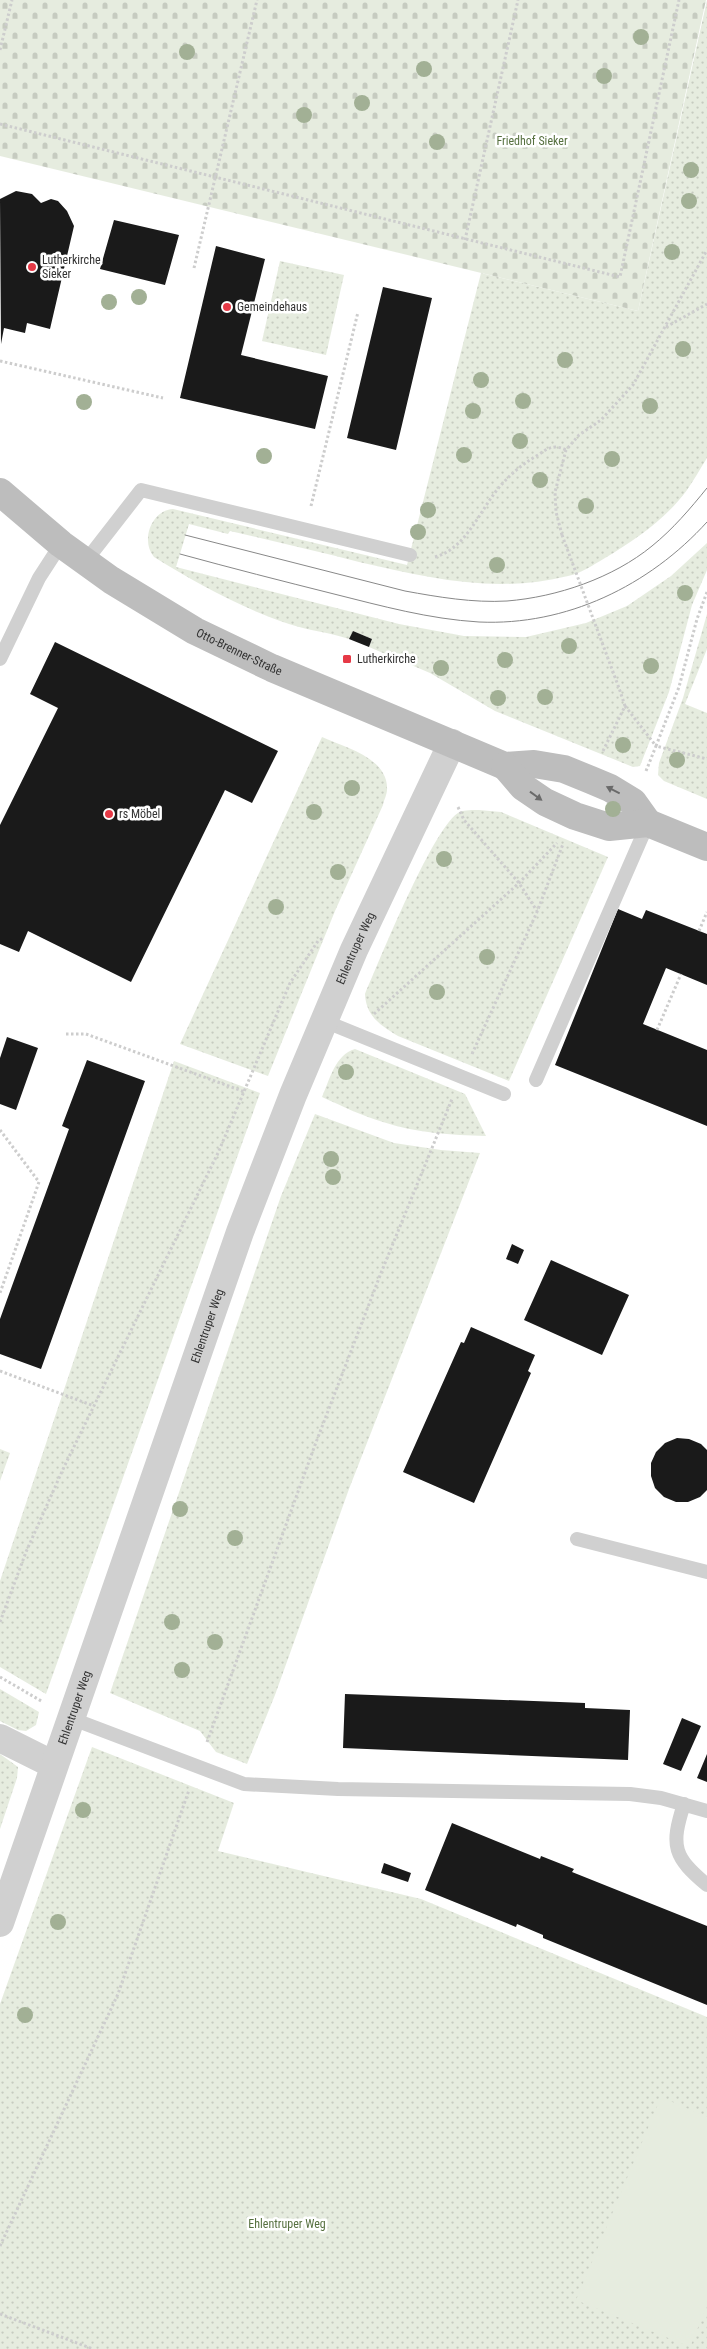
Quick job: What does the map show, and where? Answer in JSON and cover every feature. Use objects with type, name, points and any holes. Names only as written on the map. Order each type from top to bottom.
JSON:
[{"type":"street","name":"Otto-Brenner-Straße","points":[[0,492],[85,562],[141,601],[203,635],[272,668],[506,766],[523,786],[545,802],[575,816],[609,827],[640,813]]},
{"type":"street","name":"Ehlentruper Weg","points":[[0,1923],[240,1232],[296,1086],[354,950],[452,743]]},
{"type":"street","name":"Otto-Brenner-Straße","points":[[506,766],[534,764],[564,769],[610,788],[640,813],[707,847]]},
{"type":"street","points":[[0,1738],[54,1765]]},
{"type":"lane","points":[[85,562],[141,490],[410,555]]},
{"type":"lane","points":[[0,658],[39,578],[61,544]]},
{"type":"lane","points":[[536,1080],[640,813]]},
{"type":"lane","points":[[324,1021],[504,1094]]},
{"type":"lane","points":[[577,1539],[707,1572]]},
{"type":"lane","points":[[70,1718],[244,1784],[264,1786],[598,1792],[630,1794],[684,1804],[707,1811]]},
{"type":"lane","points":[[684,1804],[678,1826],[676,1845],[684,1866],[707,1886]]},
{"type":"path","points":[[0,50],[12,0]]},
{"type":"path","points":[[194,268],[257,0]]},
{"type":"path","points":[[465,240],[518,0]]},
{"type":"path","points":[[0,124],[620,277],[679,0]]},
{"type":"path","points":[[707,250],[633,385],[601,420],[579,435],[566,450],[554,492],[556,512],[562,535],[625,706],[656,746],[707,759]]},
{"type":"path","points":[[666,327],[707,304]]},
{"type":"path","points":[[305,529],[358,312]]},
{"type":"path","points":[[0,361],[163,398]]},
{"type":"path","points":[[410,555],[430,558],[448,554],[461,541],[500,485],[521,465],[548,448],[559,447],[566,450]]},
{"type":"path","points":[[640,813],[656,746],[679,687],[697,620],[707,592]]},
{"type":"path","points":[[602,753],[625,706]]},
{"type":"path","points":[[457,804],[464,820],[519,884],[537,912]]},
{"type":"path","points":[[0,2246],[118,1994],[315,1445],[381,1273],[433,1142],[537,912],[563,839],[519,884],[374,1014],[324,1021]]},
{"type":"path","points":[[699,931],[707,912]]},
{"type":"path","points":[[0,1622],[26,1552],[94,1406],[218,1153],[290,983],[318,941],[324,938],[354,950]]},
{"type":"path","points":[[657,1030],[681,974]]},
{"type":"path","points":[[66,1034],[86,1034],[245,1092]]},
{"type":"path","points":[[0,1130],[39,1182],[0,1293]]},
{"type":"path","points":[[0,1371],[94,1406]]},
{"type":"path","points":[[0,1677],[70,1718]]},
{"type":"path","points":[[0,2314],[93,2349]]},
{"type":"green space","name":"Friedhof Sieker","points":[[0,0],[706,0],[638,311],[0,156]]},
{"type":"green space","points":[[707,0],[707,458],[679,501],[660,520],[639,536],[587,568],[573,575],[541,581],[489,584],[437,578],[385,568],[230,531],[228,534],[189,524],[176,567],[399,624],[464,636],[526,637],[586,623],[627,606],[671,576],[707,543],[707,570],[692,605],[669,692],[640,766],[633,767],[495,711],[430,673],[369,647],[372,639],[353,631],[349,639],[271,618],[219,594],[154,557],[148,542],[150,527],[159,515],[173,509],[407,565],[481,273],[638,311]]},
{"type":"green space","points":[[280,261],[344,275],[326,355],[262,341]]},
{"type":"green space","points":[[707,614],[707,649],[685,704],[707,713],[707,799],[664,781],[658,775],[659,763],[683,698]]},
{"type":"green space","points":[[322,737],[353,750],[373,762],[386,779],[387,792],[383,805],[335,911],[268,1076],[180,1044]]},
{"type":"green space","points":[[479,810],[501,812],[608,857],[509,1081],[398,1036],[380,1024],[371,1014],[365,994],[394,926],[436,840],[449,821],[460,812]]},
{"type":"green space","points":[[355,1049],[465,1094],[486,1136],[434,1133],[395,1126],[367,1117],[322,1097],[338,1062],[348,1052]]},
{"type":"green space","points":[[174,1061],[260,1093],[46,1694],[0,1667],[0,1581]]},
{"type":"green space","points":[[315,1114],[394,1143],[441,1150],[480,1153],[349,1489],[275,1695],[247,1764],[216,1752],[200,1731],[110,1693],[281,1196]]},
{"type":"green space","points":[[0,1449],[10,1453],[0,1481]]},
{"type":"green space","points":[[0,1689],[39,1712],[36,1725],[26,1731],[18,1730],[0,1721]]},
{"type":"green space","points":[[92,1747],[234,1803],[218,1851],[421,1899],[707,2017],[707,2349],[0,2349],[0,2004]]},
{"type":"green space","points":[[0,1754],[18,1767],[17,1778],[0,1829]]},
{"type":"green space","points":[[661,2097],[707,2117],[707,2306],[690,2347],[576,2300]]},
{"type":"building","name":"Lutherkirche Sieker","points":[[16,191],[32,194],[41,203],[51,199],[58,201],[67,211],[74,226],[50,329],[27,323],[25,333],[4,328],[1,344],[0,199]]},
{"type":"building","points":[[114,220],[179,235],[165,285],[100,269]]},
{"type":"building","name":"Gemeindehaus","points":[[216,246],[265,259],[241,355],[328,376],[315,429],[180,398]]},
{"type":"building","points":[[383,287],[432,298],[396,450],[347,438]]},
{"type":"building","points":[[353,631],[372,639],[369,647],[349,639]]},
{"type":"building","name":"rs Möbel","points":[[55,642],[278,751],[252,803],[225,790],[131,982],[28,931],[19,952],[0,944],[0,825],[58,708],[30,694]]},
{"type":"building","points":[[618,909],[642,919],[646,910],[707,934],[707,985],[666,968],[643,1024],[707,1050],[707,1126],[555,1065]]},
{"type":"building","points":[[7,1037],[38,1048],[16,1110],[0,1104],[0,1058]]},
{"type":"building","points":[[87,1060],[145,1081],[41,1369],[0,1354],[0,1319],[69,1129],[62,1126]]},
{"type":"building","points":[[512,1244],[524,1250],[518,1264],[506,1259]]},
{"type":"building","points":[[551,1260],[629,1295],[602,1355],[524,1320]]},
{"type":"building","points":[[471,1327],[535,1355],[528,1371],[531,1373],[474,1503],[403,1472],[461,1342],[464,1343]]},
{"type":"building","points":[[677,1438],[689,1439],[701,1444],[707,1450],[707,1490],[700,1497],[688,1502],[676,1502],[664,1497],[655,1488],[651,1476],[651,1463],[656,1452],[665,1443]]},
{"type":"building","points":[[345,1694],[585,1703],[585,1708],[630,1710],[628,1760],[343,1748]]},
{"type":"building","points":[[682,1718],[701,1726],[681,1771],[663,1764]]},
{"type":"building","points":[[707,1754],[707,1782],[697,1778]]},
{"type":"building","points":[[452,1823],[540,1859],[541,1856],[574,1869],[572,1872],[707,1926],[707,2005],[543,1938],[543,1935],[517,1924],[516,1927],[425,1890]]},
{"type":"building","points":[[384,1863],[411,1873],[408,1882],[381,1873]]},
{"type":"tram line","points":[[185,535],[405,591],[468,600],[507,601],[526,599],[565,590],[620,568],[660,539],[707,488]]},
{"type":"tram line","points":[[180,554],[406,611],[442,618],[479,622],[511,621],[543,617],[574,609],[604,598],[632,583],[659,565],[684,545],[707,522]]},
{"type":"place","name":"Lutherkirche Sieker","points":[[32,267]]},
{"type":"place","name":"Gemeindehaus","points":[[227,307]]},
{"type":"place","name":"Lutherkirche","points":[[347,659]]},
{"type":"place","name":"rs Möbel","points":[[109,814]]}]
